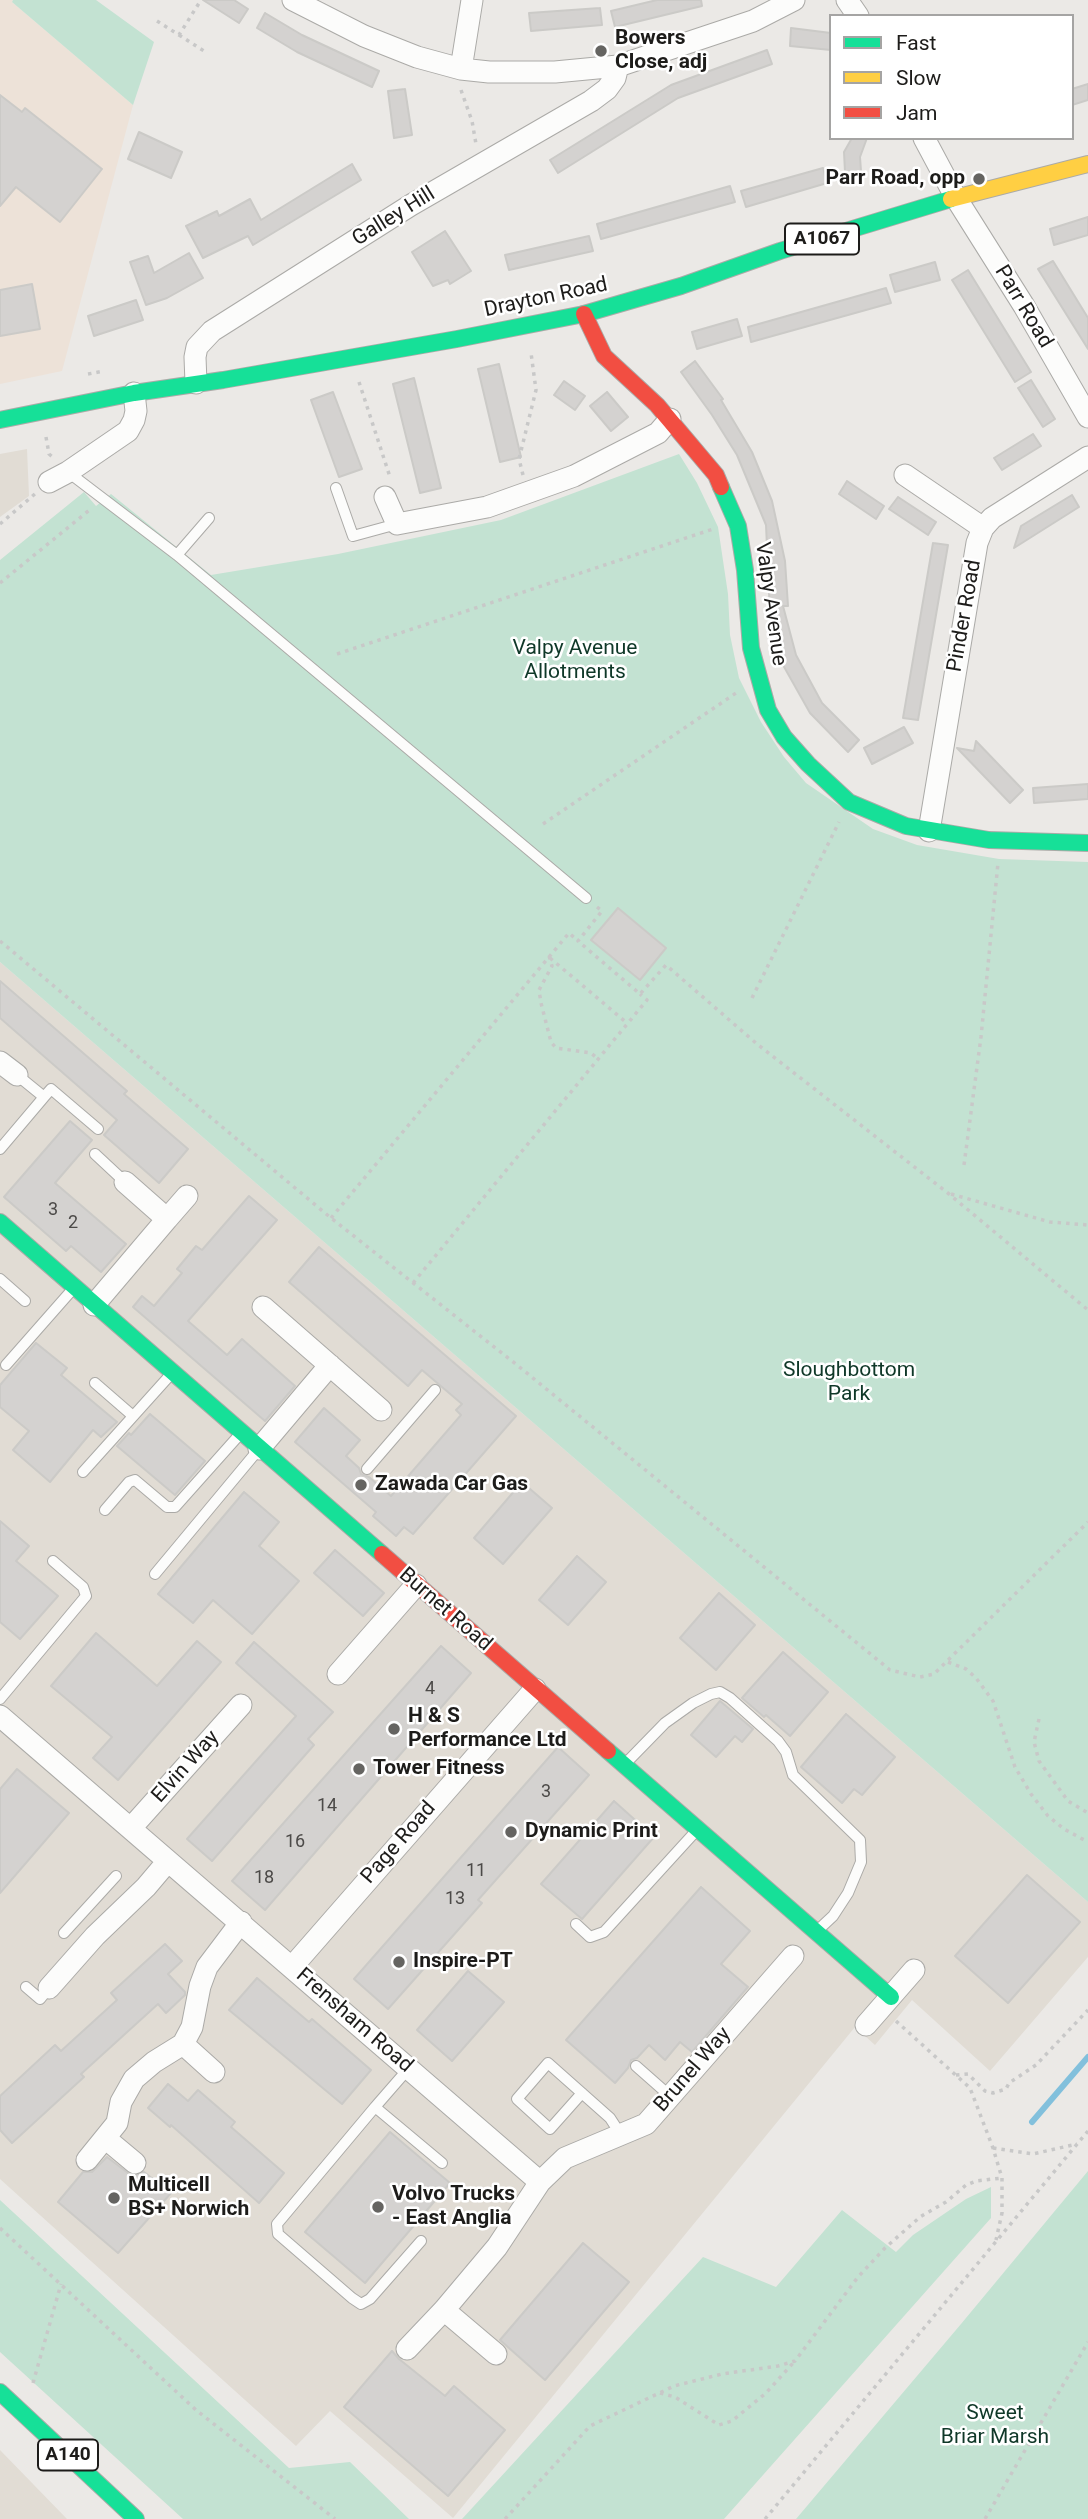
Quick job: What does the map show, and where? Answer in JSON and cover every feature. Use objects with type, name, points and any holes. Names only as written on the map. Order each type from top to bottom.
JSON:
[{"type":"main road","name":"Drayton Road","points":[[0,420],[134,393],[457,339],[584,314],[957,198],[1088,164]]},
{"type":"main road","name":"Valpy Avenue","points":[[584,314],[604,356],[670,419],[716,475],[735,521],[745,570],[751,648],[768,710],[784,737],[821,777],[849,802],[906,826],[1000,840],[1088,843]]},
{"type":"main road","name":"Burnet Road","points":[[6,1231],[74,1287],[816,1932],[886,2003]]},
{"type":"main road","name":"A140","points":[[0,2392],[136,2519]]},
{"type":"street","points":[[293,0],[364,36],[417,57],[461,79],[489,72],[555,72],[618,66],[753,21],[794,0]]},
{"type":"street","points":[[461,79],[472,0]]},
{"type":"street","name":"Galley Hill","points":[[196,383],[197,347],[212,331],[411,205],[591,101],[607,89],[615,78],[618,66]]},
{"type":"street","name":"Parr Road","points":[[925,140],[1088,417]]},
{"type":"street","points":[[49,482],[128,431],[135,420],[134,393]]},
{"type":"street","points":[[385,497],[397,524],[487,507],[574,476],[658,433],[670,419]]},
{"type":"street","points":[[905,475],[983,528],[992,517],[1088,457]]},
{"type":"street","name":"Pinder Road","points":[[929,831],[977,543],[983,528]]},
{"type":"street","points":[[0,1062],[17,1075]]},
{"type":"street","points":[[125,1182],[167,1219]]},
{"type":"street","points":[[94,1305],[187,1196]]},
{"type":"street","points":[[263,1307],[381,1410]]},
{"type":"street","points":[[259,1449],[330,1365]]},
{"type":"street","points":[[338,1674],[416,1585]]},
{"type":"street","name":"Page Road","points":[[292,1967],[535,1689]]},
{"type":"street","name":"Elvin Way","points":[[131,1828],[241,1705]]},
{"type":"street","name":"Frensham Road","points":[[3,1725],[131,1828],[540,2182]]},
{"type":"street","points":[[49,1988],[101,1910],[146,1887],[168,1861]]},
{"type":"street","points":[[87,2160],[117,2123],[121,2102],[134,2079],[154,2062],[183,2044],[192,2027],[200,1986],[207,1967],[241,1922]]},
{"type":"street","name":"Brunel Way","points":[[407,2349],[497,2247],[540,2182],[565,2158],[646,2124],[793,1956]]},
{"type":"street","points":[[866,2025],[914,1970]]},
{"type":"street","points":[[183,2044],[214,2072]]},
{"type":"street","points":[[105,2137],[135,2163]]},
{"type":"street","points":[[444,2310],[496,2354]]},
{"type":"lane","points":[[68,472],[177,555],[586,898]]},
{"type":"lane","points":[[336,488],[353,536],[397,524]]},
{"type":"lane","points":[[177,555],[209,517]]},
{"type":"lane","points":[[17,1075],[44,1097]]},
{"type":"lane","points":[[0,1149],[51,1088],[98,1129]]},
{"type":"lane","points":[[94,1154],[125,1182]]},
{"type":"lane","points":[[0,1279],[25,1301]]},
{"type":"lane","points":[[6,1365],[74,1287]]},
{"type":"lane","points":[[83,1472],[172,1373]]},
{"type":"lane","points":[[94,1383],[133,1416]]},
{"type":"lane","points":[[366,1469],[435,1390]]},
{"type":"lane","points":[[381,1410],[402,1428]]},
{"type":"lane","points":[[105,1510],[129,1482],[135,1480],[167,1507],[175,1507],[240,1433]]},
{"type":"lane","points":[[155,1574],[259,1449]]},
{"type":"lane","points":[[0,1699],[86,1597],[83,1587],[53,1561]]},
{"type":"lane","points":[[624,1765],[665,1723],[711,1694],[720,1692],[739,1707],[778,1741],[786,1752],[793,1775],[860,1840],[861,1862],[848,1893],[833,1916],[816,1932]]},
{"type":"lane","points":[[576,1924],[590,1937],[604,1932],[698,1829]]},
{"type":"lane","points":[[64,1933],[101,1910],[116,1876]]},
{"type":"lane","points":[[26,1987],[40,1998],[49,1988]]},
{"type":"lane","points":[[582,2093],[551,2129],[517,2099],[548,2063],[582,2093],[610,2118],[621,2135]]},
{"type":"lane","points":[[636,2066],[670,2096]]},
{"type":"lane","points":[[409,2068],[277,2224],[278,2234],[361,2304],[370,2299],[421,2241]]},
{"type":"lane","points":[[375,2107],[442,2163]]},
{"type":"path","points":[[179,35],[201,0]]},
{"type":"path","points":[[157,21],[204,51]]},
{"type":"path","points":[[461,79],[476,146]]},
{"type":"path","points":[[527,494],[519,459],[536,390],[531,353]]},
{"type":"path","points":[[358,380],[394,489],[385,497]]},
{"type":"path","points":[[0,524],[49,482]]},
{"type":"path","points":[[0,583],[104,498]]},
{"type":"path","points":[[337,654],[735,521]]},
{"type":"path","points":[[543,824],[758,679]]},
{"type":"path","points":[[752,998],[849,802]]},
{"type":"path","points":[[964,1165],[981,1037],[1000,840]]},
{"type":"path","points":[[578,941],[602,911],[586,898]]},
{"type":"path","points":[[331,1218],[569,933],[647,1000],[412,1284]]},
{"type":"path","points":[[0,941],[331,1218],[528,1374],[890,1670],[920,1677],[934,1674],[1088,1522]]},
{"type":"path","points":[[549,956],[627,1024]]},
{"type":"path","points":[[549,956],[552,966],[539,990],[551,1042],[556,1048],[591,1052],[598,1059]]},
{"type":"path","points":[[640,994],[666,965],[757,1044],[949,1194],[1088,1310]]},
{"type":"path","points":[[949,1194],[1050,1222],[1088,1225]]},
{"type":"path","points":[[948,1662],[966,1669],[993,1701],[1015,1767],[1048,1816],[1064,1829],[1088,1842]]},
{"type":"path","points":[[1039,1719],[1034,1742],[1039,1760],[1068,1801],[1088,1813]]},
{"type":"path","points":[[886,2003],[970,2088],[1002,2178],[1002,2213],[995,2242]]},
{"type":"path","points":[[956,2075],[968,2074],[985,2091],[993,2093],[1006,2089],[1009,2083],[1035,2065],[1088,2010]]},
{"type":"path","points":[[765,2519],[1088,2131]]},
{"type":"path","points":[[993,2148],[1033,2154],[1077,2144]]},
{"type":"path","points":[[659,2393],[675,2397],[719,2425],[732,2421],[766,2393],[795,2361],[858,2277],[885,2248],[920,2217],[946,2202],[966,2185],[976,2180],[1002,2178]]},
{"type":"path","points":[[0,2228],[195,2410],[335,2519]]},
{"type":"path","points":[[16,2407],[30,2393],[61,2284]]},
{"type":"path","points":[[985,2519],[1088,2342]]},
{"type":"path","points":[[505,2519],[590,2426],[674,2386],[795,2361]]},
{"type":"shaded area","points":[[0,0],[13,0],[12,2],[133,105],[62,371],[0,384]]},
{"type":"shaded area","points":[[27,449],[29,496],[0,517],[0,454]]},
{"type":"shaded area","points":[[0,962],[1088,1902],[1088,1957],[990,2071],[912,2000],[875,2045],[855,2027],[453,2518],[330,2411],[296,2446],[0,2179]]},
{"type":"shaded area","points":[[0,2450],[67,2519],[0,2519]]},
{"type":"green space","points":[[96,0],[154,42],[133,105],[12,2]]},
{"type":"green space","name":"Sloughbottom Park","points":[[679,454],[697,483],[718,527],[728,594],[730,635],[739,678],[761,722],[784,757],[806,783],[873,829],[917,845],[999,859],[1088,862],[1088,1902],[0,962],[0,560],[84,492],[96,506],[111,494],[211,575],[338,554],[501,520]]},
{"type":"green space","name":"Sweet Briar Marsh","points":[[1088,2171],[1088,2519],[796,2519],[961,2324]]},
{"type":"green space","points":[[991,2187],[991,2218],[724,2519],[462,2519],[703,2257],[776,2287],[842,2210],[896,2252],[913,2235],[966,2199]]},
{"type":"green space","points":[[0,2200],[289,2468],[350,2462],[409,2519],[183,2519],[0,2352]]},
{"type":"building","points":[[203,0],[234,0],[248,9],[239,23]]},
{"type":"building","points":[[657,0],[701,0],[702,6],[615,27],[611,11]]},
{"type":"building","points":[[600,8],[602,25],[531,31],[529,13]]},
{"type":"building","points":[[265,13],[302,35],[379,71],[372,87],[297,52],[257,28]]},
{"type":"building","points":[[791,28],[829,33],[829,50],[790,46]]},
{"type":"building","points":[[767,50],[772,64],[678,98],[558,173],[550,160],[671,85]]},
{"type":"building","points":[[1088,84],[1088,100],[1074,104],[1074,88]]},
{"type":"building","points":[[405,89],[412,135],[394,138],[388,91]]},
{"type":"building","points":[[0,95],[22,112],[25,108],[102,169],[60,222],[16,187],[0,206]]},
{"type":"building","points":[[139,132],[182,152],[171,178],[128,159]]},
{"type":"building","points":[[851,140],[866,140],[860,157],[861,171],[845,172],[844,152]]},
{"type":"building","points":[[352,164],[361,180],[253,245],[248,236],[203,258],[186,226],[217,211],[219,216],[250,199],[261,220]]},
{"type":"building","points":[[823,168],[827,183],[746,207],[741,191]]},
{"type":"building","points":[[730,186],[735,202],[601,239],[597,224]]},
{"type":"building","points":[[1088,217],[1088,235],[1054,245],[1050,229]]},
{"type":"building","points":[[445,231],[471,271],[450,284],[448,280],[433,286],[412,252]]},
{"type":"building","points":[[589,236],[593,251],[509,270],[505,255]]},
{"type":"building","points":[[189,253],[203,278],[167,298],[146,305],[130,262],[148,256],[154,273]]},
{"type":"building","points":[[1053,261],[1088,318],[1088,349],[1038,269]]},
{"type":"building","points":[[935,262],[940,280],[895,292],[890,275]]},
{"type":"building","points":[[968,270],[1031,372],[1015,382],[952,280]]},
{"type":"building","points":[[32,284],[40,329],[0,336],[0,290]]},
{"type":"building","points":[[886,288],[891,303],[751,342],[748,327]]},
{"type":"building","points":[[136,300],[143,320],[94,336],[88,316]]},
{"type":"building","points":[[737,319],[742,336],[697,349],[692,332]]},
{"type":"building","points":[[695,361],[723,399],[721,400],[752,452],[772,501],[785,561],[788,606],[783,606],[796,655],[822,703],[859,740],[848,752],[810,713],[783,665],[770,614],[766,525],[737,455],[681,372]]},
{"type":"building","points":[[499,364],[521,457],[500,462],[478,369]]},
{"type":"building","points":[[414,378],[441,488],[420,493],[393,384]]},
{"type":"building","points":[[1031,380],[1055,419],[1043,427],[1018,388]]},
{"type":"building","points":[[564,381],[585,396],[575,410],[554,395]]},
{"type":"building","points":[[333,392],[362,469],[339,477],[311,400]]},
{"type":"building","points":[[607,392],[628,417],[611,431],[590,406]]},
{"type":"building","points":[[1033,434],[1041,446],[1002,470],[994,458]]},
{"type":"building","points":[[847,481],[884,506],[876,519],[839,494]]},
{"type":"building","points":[[1072,495],[1079,507],[1014,548],[1021,526]]},
{"type":"building","points":[[898,497],[936,522],[928,535],[889,509]]},
{"type":"building","points":[[933,543],[948,545],[918,720],[903,718]]},
{"type":"building","points":[[904,727],[913,743],[872,764],[864,748]]},
{"type":"building","points":[[976,741],[1023,790],[1010,803],[957,748],[974,751]]},
{"type":"building","points":[[1088,784],[1088,799],[1034,803],[1033,788]]},
{"type":"building","points":[[618,908],[666,948],[640,980],[591,940]]},
{"type":"building","points":[[0,981],[127,1091],[124,1094],[188,1149],[159,1183],[104,1135],[117,1120],[0,1018]]},
{"type":"building","points":[[70,1121],[92,1140],[55,1183],[126,1244],[101,1272],[71,1246],[66,1251],[4,1197]]},
{"type":"building","points":[[249,1196],[277,1220],[188,1321],[227,1355],[242,1339],[295,1386],[265,1421],[133,1307],[142,1296],[154,1306],[182,1273],[177,1269],[196,1246],[202,1250]]},
{"type":"building","points":[[319,1247],[516,1416],[413,1534],[404,1527],[396,1536],[373,1516],[376,1512],[295,1442],[324,1408],[360,1440],[346,1456],[359,1468],[361,1474],[369,1477],[391,1496],[461,1415],[456,1410],[462,1404],[422,1370],[408,1386],[289,1282]]},
{"type":"building","points":[[36,1343],[67,1368],[61,1375],[117,1422],[101,1437],[93,1430],[50,1482],[13,1450],[29,1431],[0,1407],[0,1385]]},
{"type":"building","points":[[150,1414],[205,1461],[175,1495],[117,1446]]},
{"type":"building","points":[[522,1482],[552,1508],[503,1564],[474,1538]]},
{"type":"building","points":[[244,1492],[279,1522],[259,1546],[299,1581],[252,1634],[213,1600],[193,1623],[158,1594]]},
{"type":"building","points":[[0,1521],[29,1546],[16,1561],[58,1596],[20,1639],[0,1622]]},
{"type":"building","points":[[335,1550],[384,1593],[363,1616],[314,1573]]},
{"type":"building","points":[[577,1556],[606,1582],[568,1625],[539,1600]]},
{"type":"building","points":[[719,1593],[755,1625],[716,1670],[680,1638]]},
{"type":"building","points":[[96,1633],[157,1686],[197,1641],[221,1662],[118,1780],[93,1758],[112,1737],[51,1686]]},
{"type":"building","points":[[254,1642],[333,1712],[308,1739],[314,1745],[212,1861],[187,1839],[296,1716],[236,1663]]},
{"type":"building","points":[[441,1646],[471,1673],[265,1910],[232,1881]]},
{"type":"building","points":[[783,1652],[828,1692],[790,1736],[742,1698]]},
{"type":"building","points":[[720,1701],[753,1729],[742,1742],[735,1736],[716,1757],[691,1735]]},
{"type":"building","points":[[846,1714],[895,1757],[862,1795],[854,1789],[842,1803],[801,1767]]},
{"type":"building","points":[[558,1747],[589,1775],[478,1900],[482,1903],[388,2009],[354,1979]]},
{"type":"building","points":[[17,1769],[69,1813],[0,1893],[0,1789]]},
{"type":"building","points":[[614,1801],[654,1837],[582,1919],[541,1884]]},
{"type":"building","points":[[1027,1875],[1080,1922],[1008,2003],[955,1956]]},
{"type":"building","points":[[701,1887],[750,1931],[721,1964],[748,1987],[692,2052],[680,2042],[665,2060],[649,2045],[637,2058],[631,2060],[628,2068],[615,2083],[566,2040]]},
{"type":"building","points":[[165,1944],[182,1961],[168,1974],[185,1995],[166,2013],[158,2004],[81,2074],[84,2077],[12,2143],[0,2130],[0,2096],[55,2045],[61,2051],[117,2000],[111,1993]]},
{"type":"building","points":[[468,1971],[504,2002],[452,2061],[417,2030]]},
{"type":"building","points":[[257,1978],[309,2022],[312,2019],[371,2070],[342,2104],[229,2010]]},
{"type":"building","points":[[168,2084],[188,2101],[198,2090],[235,2122],[231,2127],[284,2173],[259,2203],[148,2108]]},
{"type":"building","name":"Volvo Trucks - East Anglia","points":[[390,2132],[450,2183],[365,2283],[305,2232]]},
{"type":"building","name":"Multicell BS+ Norwich","points":[[107,2157],[132,2176],[144,2172],[171,2193],[118,2253],[58,2202],[83,2172],[92,2172]]},
{"type":"building","points":[[583,2243],[629,2282],[545,2380],[500,2340]]},
{"type":"building","points":[[392,2351],[445,2396],[454,2386],[505,2430],[448,2496],[344,2407]]},
{"type":"waterway","points":[[1032,2122],[1088,2057]]},
{"type":"traffic: fast","points":[[0,420],[134,393],[457,339],[584,314],[681,286],[780,251],[951,199]]},
{"type":"traffic: fast","points":[[721,487],[738,526],[745,570],[751,648],[768,710],[784,737],[808,764],[849,802],[906,826],[989,840],[1088,843]]},
{"type":"traffic: fast","points":[[0,1222],[382,1554]]},
{"type":"traffic: fast","points":[[608,1751],[891,1997]]},
{"type":"traffic: fast","points":[[0,2392],[136,2519]]},
{"type":"traffic: slow","points":[[951,199],[1088,164]]},
{"type":"traffic: jam","points":[[584,314],[604,356],[657,405],[716,475],[721,487]]},
{"type":"traffic: jam","points":[[382,1554],[608,1751]]},
{"type":"place","name":"Bowers Close, adj","points":[[601,51]]},
{"type":"place","name":"Parr Road, opp","points":[[979,179]]},
{"type":"place","name":"Zawada Car Gas","points":[[361,1485]]},
{"type":"place","name":"H & S Performance Ltd","points":[[394,1729]]},
{"type":"place","name":"Tower Fitness","points":[[359,1769]]},
{"type":"place","name":"Dynamic Print","points":[[511,1832]]},
{"type":"place","name":"Inspire-PT","points":[[399,1962]]},
{"type":"place","name":"Multicell BS+ Norwich","points":[[114,2198]]},
{"type":"place","name":"Volvo Trucks - East Anglia","points":[[378,2207]]},
{"type":"park label","name":"Valpy Avenue Allotments","points":[[575,661]]}]
